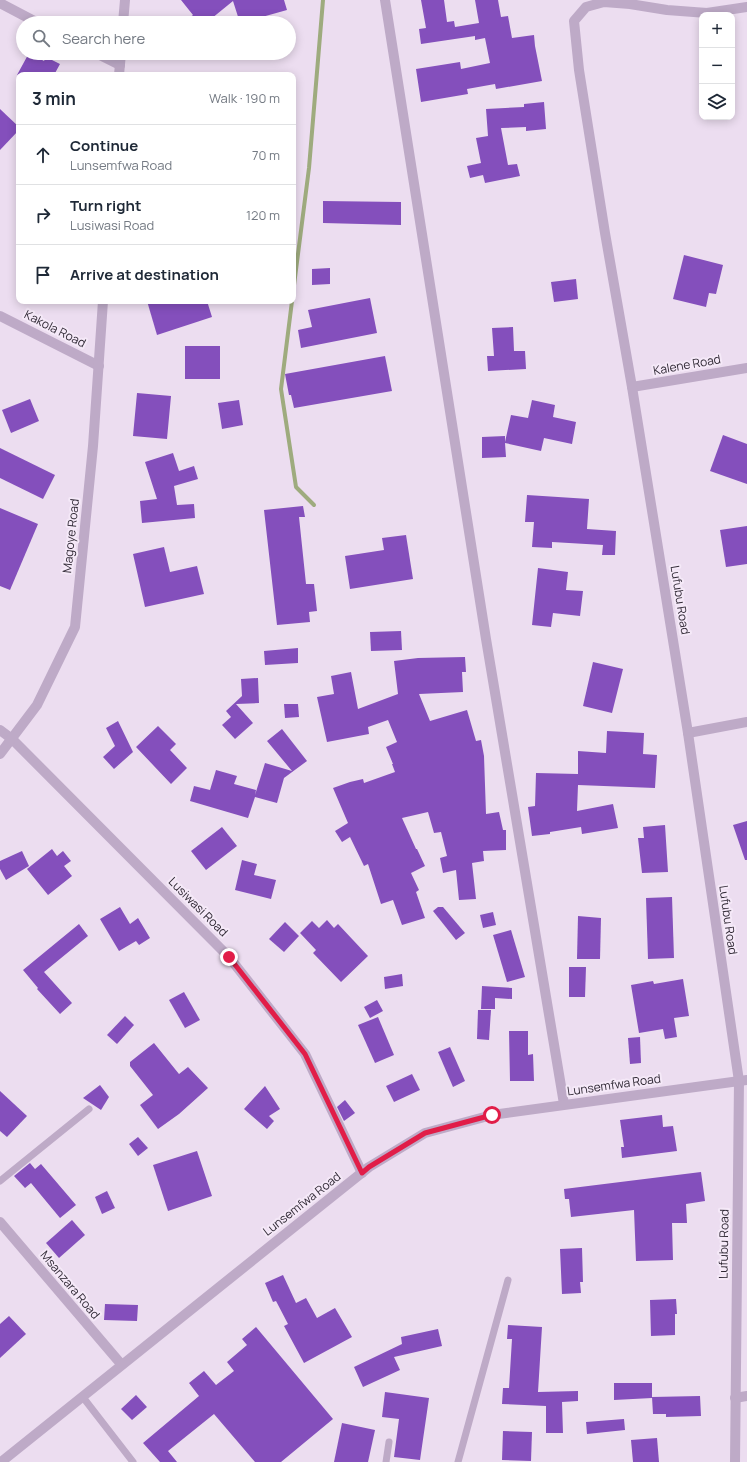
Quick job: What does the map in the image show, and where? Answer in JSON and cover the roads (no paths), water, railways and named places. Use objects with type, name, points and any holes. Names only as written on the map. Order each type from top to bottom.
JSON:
[{"type":"street","points":[[124,16],[125,0]]},
{"type":"street","points":[[385,0],[486,639],[564,1104]]},
{"type":"street","name":"Lufubu Road","points":[[735,1462],[735,1398],[743,1080],[632,388],[579,70],[574,22],[586,7],[604,2],[630,4],[667,10],[707,13],[747,7]]},
{"type":"street","points":[[0,3],[25,16]]},
{"type":"street","points":[[105,60],[119,70],[120,60]]},
{"type":"street","name":"Magoye Road","points":[[0,754],[36,705],[75,628],[93,446],[103,304]]},
{"type":"street","name":"Kakola Road","points":[[0,316],[99,366]]},
{"type":"street","name":"Kalene Road","points":[[632,388],[747,368]]},
{"type":"street","points":[[688,733],[747,722]]},
{"type":"street","name":"Lusiwasi Road","points":[[0,730],[12,739],[229,957],[305,1054],[362,1173]]},
{"type":"street","name":"Lunsemfwa Road","points":[[0,1462],[369,1167],[425,1133],[492,1115],[743,1080]]},
{"type":"street","name":"Msanzara Road","points":[[0,1222],[121,1364]]},
{"type":"street","points":[[735,1398],[747,1396]]},
{"type":"lane","points":[[0,1182],[89,1109]]},
{"type":"lane","points":[[458,1462],[508,1280]]},
{"type":"lane","points":[[82,1396],[133,1462]]},
{"type":"lane","points":[[386,1462],[389,1442]]},
{"type":"waterway","points":[[296,270],[309,168],[323,0]]},
{"type":"waterway","points":[[292,304],[281,389],[296,487],[314,505]]}]
